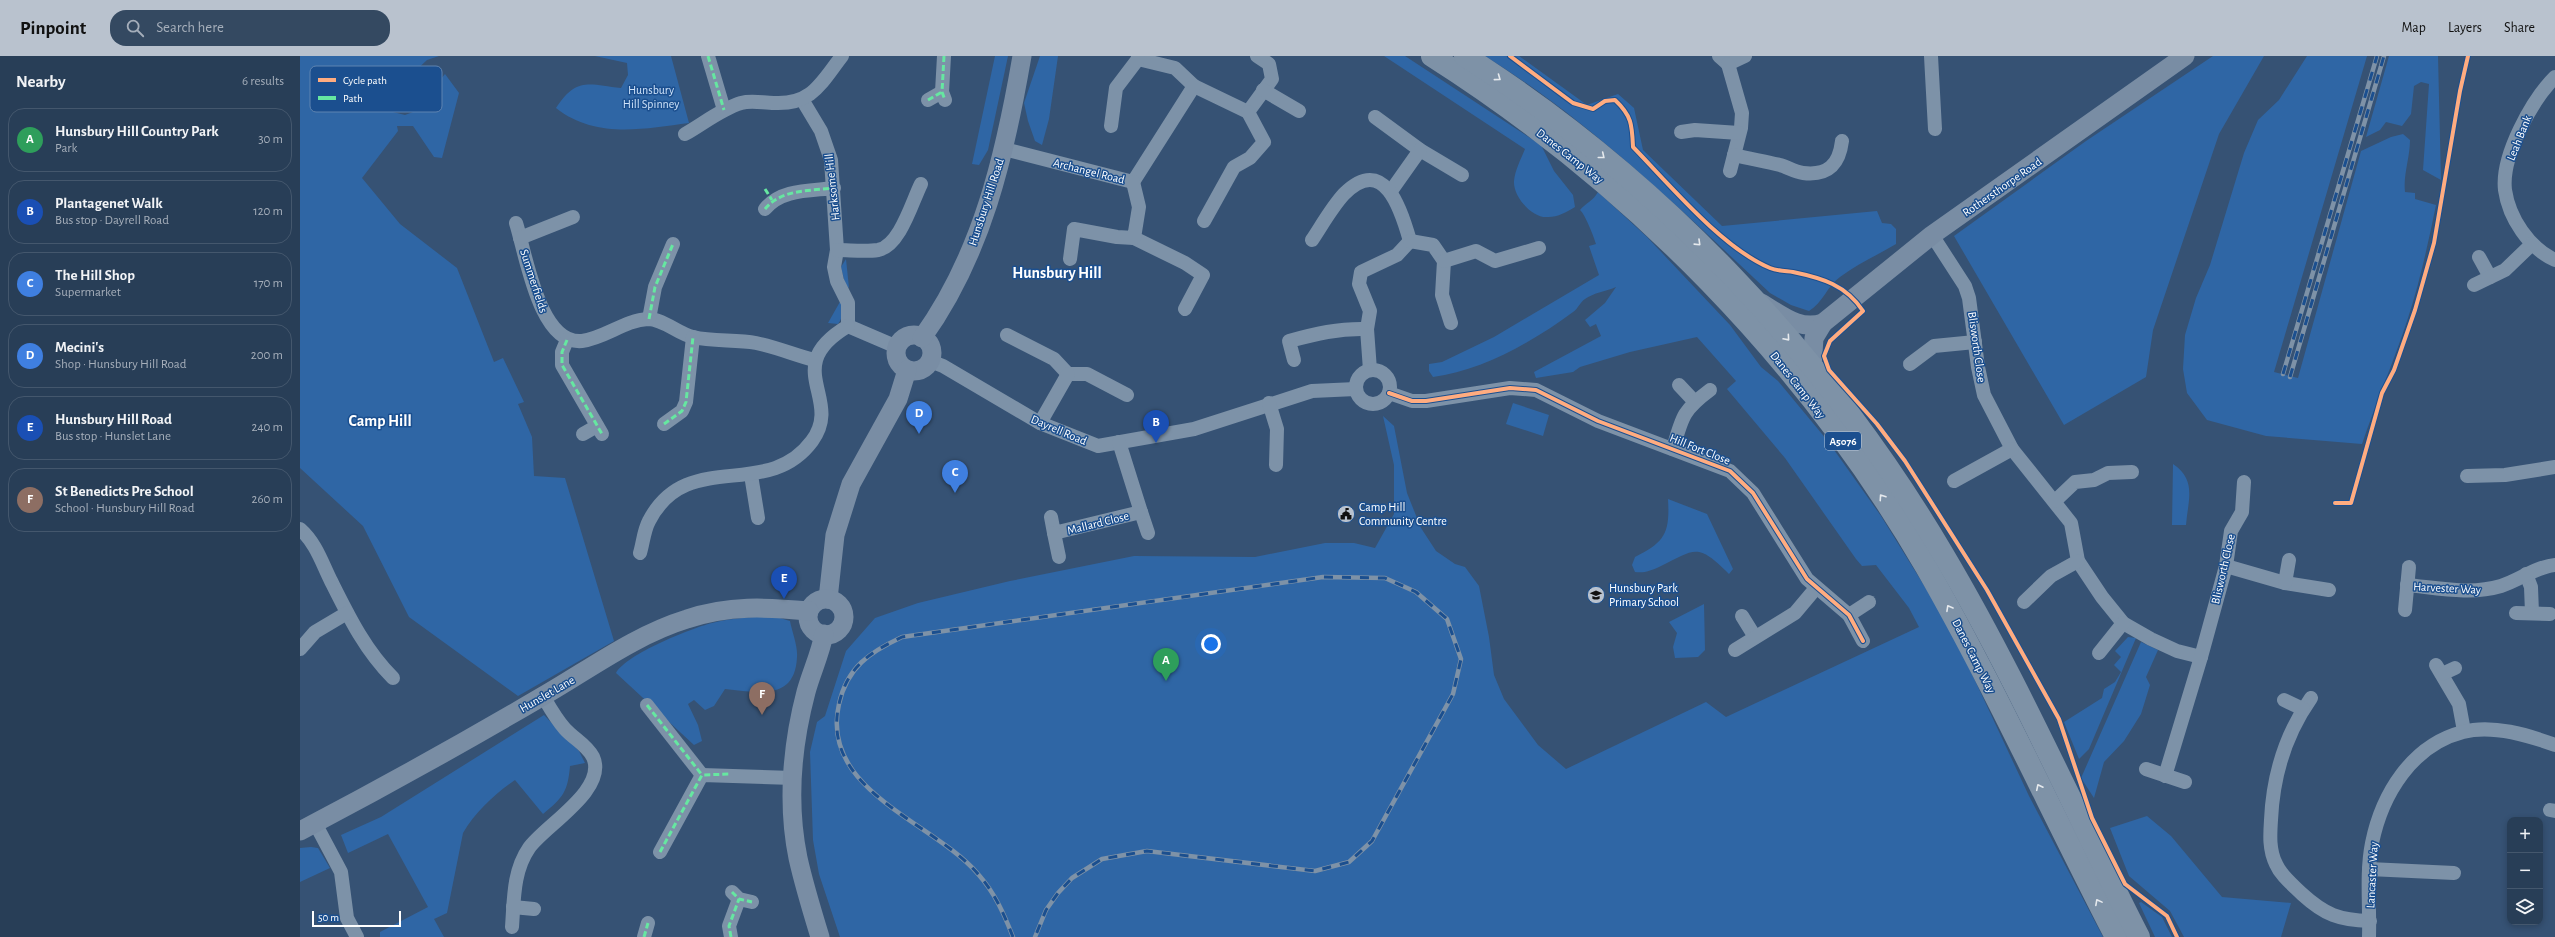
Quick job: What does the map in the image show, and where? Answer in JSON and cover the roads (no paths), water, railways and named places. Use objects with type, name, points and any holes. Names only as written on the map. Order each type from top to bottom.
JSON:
[{"type":"highway","name":"Danes Camp Way","points":[[1432,56],[1475,83],[1565,149],[1654,226],[1733,307],[1814,404],[1883,498],[1925,565],[1963,633],[2116,937]]},
{"type":"highway","name":"Danes Camp Way","points":[[1465,56],[1560,123],[1617,168],[1672,217],[1752,298],[1812,366],[1869,440],[1943,555],[1984,628],[2139,937]]},
{"type":"street","points":[[708,56],[724,110]]},
{"type":"street","points":[[685,134],[724,110],[741,103],[788,104],[802,101],[815,90],[842,56]]},
{"type":"street","points":[[928,100],[943,96],[944,56]]},
{"type":"street","name":"Hunsbury Hill Road","points":[[922,338],[951,294],[968,258],[1004,149],[1022,56]]},
{"type":"street","points":[[1248,112],[1272,79],[1269,64],[1257,56]]},
{"type":"street","points":[[1730,172],[1740,133],[1742,113],[1723,60],[1745,56]]},
{"type":"street","points":[[1931,56],[1934,129]]},
{"type":"street","name":"Rothersthorpe Road","points":[[1752,298],[1798,325],[1814,326],[1824,322],[1932,236],[2185,56]]},
{"type":"street","points":[[1111,126],[1116,88],[1138,58],[1175,68],[1194,86],[1248,112],[1264,142],[1250,158],[1234,167],[1204,221]]},
{"type":"street","name":"Leah Bank","points":[[2555,77],[2537,98],[2525,119],[2513,147],[2507,170],[2505,189],[2518,225],[2532,244],[2555,260]]},
{"type":"street","name":"Archangel Road","points":[[1004,149],[1133,182],[1194,86]]},
{"type":"street","points":[[1263,90],[1299,111]]},
{"type":"street","name":"Harksome Hill","points":[[802,101],[821,131],[827,146],[834,188],[837,250],[835,274],[848,303],[848,326]]},
{"type":"street","points":[[1375,117],[1420,150],[1462,175]]},
{"type":"street","points":[[1681,132],[1695,130],[1740,133]]},
{"type":"street","points":[[1734,155],[1782,165],[1802,173],[1819,173],[1832,167],[1840,158],[1842,142]]},
{"type":"street","points":[[1391,191],[1420,150]]},
{"type":"street","points":[[1312,240],[1344,194],[1361,181],[1379,181],[1391,191],[1410,241]]},
{"type":"street","points":[[1133,182],[1139,207],[1134,238]]},
{"type":"street","points":[[837,250],[880,250],[890,243],[899,232],[921,184]]},
{"type":"street","points":[[768,199],[798,192],[834,188]]},
{"type":"street","name":"Summerfields","points":[[520,238],[573,217]]},
{"type":"street","name":"Summerfields","points":[[516,223],[529,273],[546,318],[555,330],[567,340]]},
{"type":"street","points":[[1070,259],[1074,228],[1116,237],[1134,238],[1185,263],[1203,275],[1185,309]]},
{"type":"street","name":"Blisworth Close","points":[[1932,236],[1965,286],[1972,308],[1975,342],[1984,395],[2012,449],[2055,501],[2071,523],[2078,562],[2102,597],[2123,623],[2151,639],[2177,651],[2201,657]]},
{"type":"street","points":[[1410,241],[1433,245],[1444,261],[1442,295],[1451,323]]},
{"type":"street","points":[[1370,370],[1367,329],[1370,311],[1359,284],[1361,272],[1397,255],[1410,241]]},
{"type":"street","points":[[649,319],[655,287],[673,244]]},
{"type":"street","points":[[2474,285],[2505,270],[2532,244]]},
{"type":"street","points":[[1444,261],[1476,252],[1495,261],[1539,248]]},
{"type":"street","points":[[2479,257],[2490,277]]},
{"type":"street","points":[[583,434],[599,430],[562,365],[562,352],[567,340],[582,341],[649,319],[669,326],[692,337],[756,343],[814,360]]},
{"type":"street","name":"Rothersthorpe Road","points":[[1812,366],[1814,338],[1824,322]]},
{"type":"street","points":[[640,553],[649,522],[663,500],[679,487],[703,478],[751,475],[773,469],[797,456],[811,442],[821,425],[822,407],[814,375],[814,360],[830,339],[848,326],[897,347]]},
{"type":"street","points":[[1294,360],[1289,341],[1326,331],[1348,328],[1367,329]]},
{"type":"street","points":[[1007,335],[1054,359],[1068,374],[1087,374],[1127,395]]},
{"type":"street","points":[[911,336],[922,338],[931,347],[930,361],[921,370],[907,370],[898,362],[897,347],[905,338],[911,336]]},
{"type":"street","points":[[664,424],[682,411],[686,402],[692,337]]},
{"type":"street","points":[[1910,364],[1934,346],[1975,342]]},
{"type":"street","name":"Dayrell Road","points":[[930,361],[943,366],[1040,424],[1098,446],[1194,429],[1269,403],[1312,392],[1356,389]]},
{"type":"street","points":[[828,599],[835,535],[851,484],[898,399],[907,370]]},
{"type":"street","points":[[1370,370],[1381,372],[1386,376],[1390,386],[1389,393],[1382,402],[1371,404],[1361,399],[1356,389],[1358,379],[1370,370]]},
{"type":"street","points":[[1040,424],[1068,374]]},
{"type":"street","points":[[1679,385],[1694,401]]},
{"type":"street","name":"Hill Fort Close","points":[[1389,393],[1412,401],[1458,397],[1510,388],[1536,390],[1598,421],[1730,471],[1744,482],[1753,493],[1794,561],[1816,588],[1849,615],[1863,641]]},
{"type":"street","name":"Hill Fort Close","points":[[1673,449],[1683,414],[1694,401],[1710,390]]},
{"type":"street","points":[[1269,403],[1277,429],[1276,465]]},
{"type":"street","name":"Mallard Close","points":[[1120,442],[1148,532]]},
{"type":"street","points":[[1954,481],[2012,449]]},
{"type":"street","points":[[2467,476],[2505,475],[2555,467]]},
{"type":"street","points":[[2055,501],[2075,482],[2094,480],[2108,473],[2132,472]]},
{"type":"street","points":[[751,475],[758,518]]},
{"type":"street","name":"Blisworth Close","points":[[2165,776],[2201,657],[2226,566],[2231,531],[2242,512],[2245,497],[2244,482]]},
{"type":"street","name":"Mallard Close","points":[[1054,533],[1141,512]]},
{"type":"street","name":"Mallard Close","points":[[1051,518],[1059,557]]},
{"type":"street","points":[[300,529],[316,548],[361,640],[393,678]]},
{"type":"street","points":[[2285,583],[2289,560]]},
{"type":"street","points":[[2024,602],[2051,576],[2078,562]]},
{"type":"street","name":"Harvester Way","points":[[2407,586],[2486,590],[2526,574],[2555,565]]},
{"type":"street","points":[[2226,566],[2285,583],[2329,590]]},
{"type":"street","points":[[2406,610],[2409,567]]},
{"type":"street","points":[[2526,574],[2531,587],[2532,613]]},
{"type":"street","points":[[1735,650],[1795,613],[1816,588]]},
{"type":"street","points":[[828,599],[842,608],[844,619],[834,632],[824,634],[813,629],[810,624],[809,611],[817,602],[828,599]]},
{"type":"street","points":[[1849,615],[1869,602]]},
{"type":"street","name":"Hunslet Lane","points":[[308,827],[543,696],[636,641],[686,619],[725,610],[763,606],[809,611]]},
{"type":"street","points":[[2516,613],[2550,614]]},
{"type":"street","points":[[300,649],[315,632],[347,614]]},
{"type":"street","points":[[1742,616],[1755,638]]},
{"type":"street","points":[[2099,653],[2123,623]]},
{"type":"street","points":[[820,937],[798,857],[793,823],[792,778],[796,738],[806,691],[824,634]]},
{"type":"street","points":[[2455,668],[2439,669],[2459,704],[2464,731]]},
{"type":"street","points":[[512,928],[514,885],[529,848],[587,792],[594,771],[594,758],[586,747],[557,720],[543,696]]},
{"type":"street","points":[[2284,700],[2307,704],[2278,762],[2271,809],[2272,850],[2276,865],[2287,880],[2314,905],[2332,916],[2347,920],[2370,921]]},
{"type":"street","points":[[647,705],[702,775],[792,778]]},
{"type":"street","name":"Lancaster Way","points":[[2369,937],[2371,845],[2376,826],[2393,787],[2422,752],[2440,740],[2464,731],[2513,733],[2555,745]]},
{"type":"street","points":[[2146,769],[2185,782]]},
{"type":"street","points":[[660,852],[702,775]]},
{"type":"street","points":[[308,827],[341,872],[347,918],[358,937]]},
{"type":"street","points":[[2370,869],[2456,873]]},
{"type":"street","points":[[731,937],[730,926],[741,898]]},
{"type":"street","points":[[513,907],[534,909]]},
{"type":"railway","points":[[2283,374],[2377,56]]},
{"type":"railway","points":[[2290,377],[2384,56]]},
{"type":"railway","points":[[1013,937],[998,904],[978,874],[959,855],[884,802],[863,782],[846,760],[837,734],[839,704],[843,691],[854,670],[870,655],[902,637],[1323,577],[1385,578],[1416,592],[1447,619],[1461,659],[1453,694],[1372,841],[1349,862],[1315,871],[1147,851],[1102,859],[1072,878],[1058,893],[1046,910],[1035,937]]},
{"type":"place","name":"Mecini's","points":[[919,434]]},
{"type":"place","name":"Plantagenet Walk","points":[[1156,443]]},
{"type":"place","name":"The Hill Shop","points":[[955,493]]},
{"type":"place","name":"Camp Hill Community Centre","points":[[1346,514]]},
{"type":"place","name":"Hunsbury Park Primary School","points":[[1596,595]]},
{"type":"place","name":"Hunsbury Hill Road","points":[[784,599]]},
{"type":"place","name":"Hunsbury Hill Country Park","points":[[1166,681]]},
{"type":"place","name":"St Benedicts Pre School","points":[[762,715]]},
{"type":"district","name":"Hunsbury Hill","points":[[1057,273]]},
{"type":"district","name":"Camp Hill","points":[[380,421]]},
{"type":"park label","name":"Hunsbury Hill Spinney","points":[[651,97]]}]
